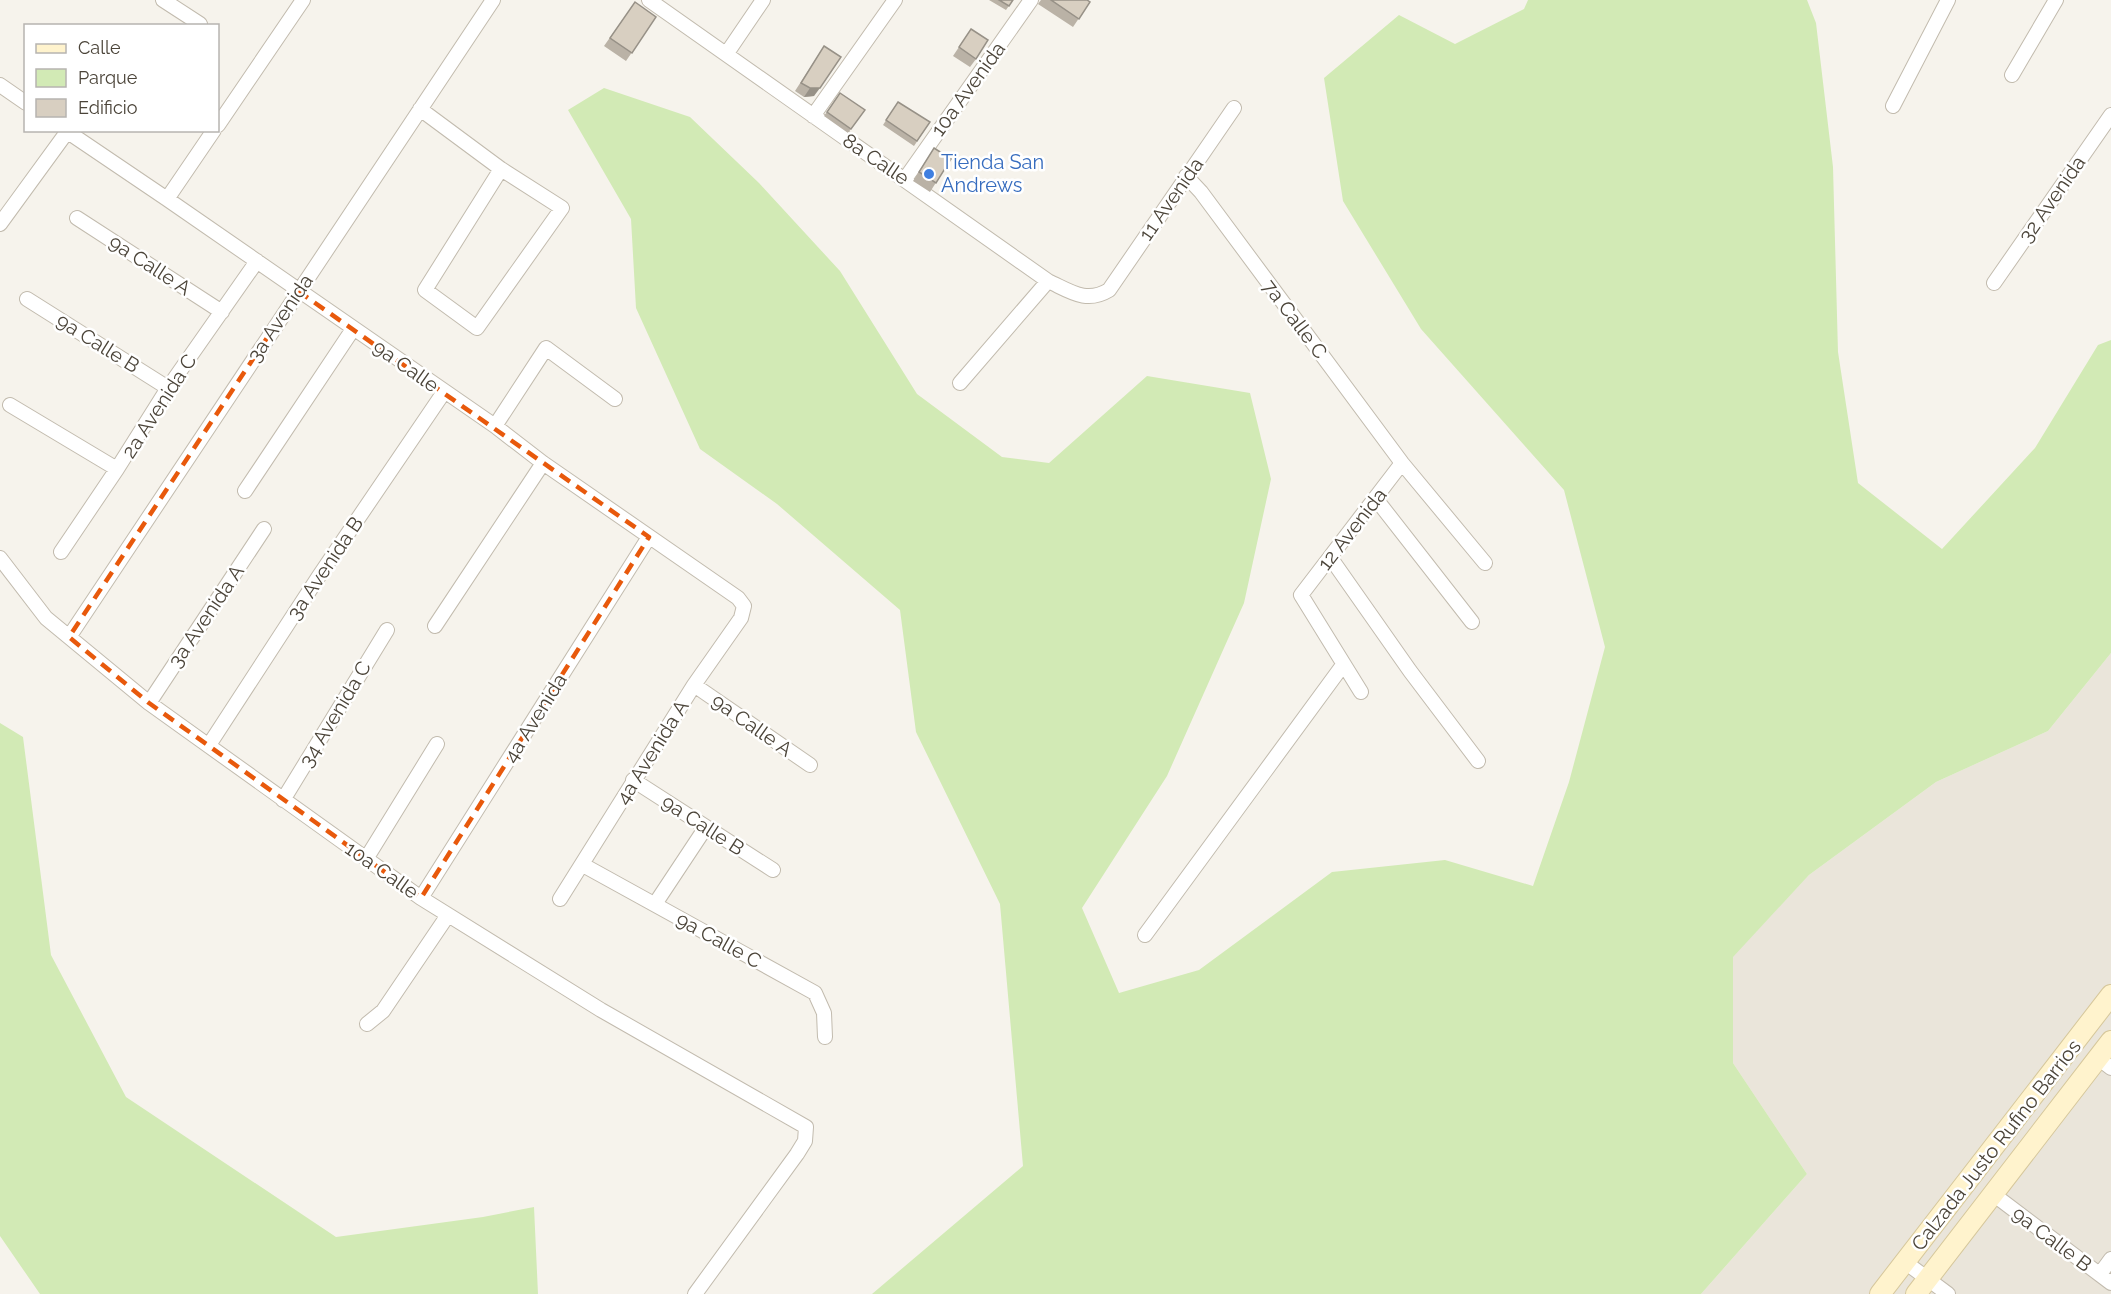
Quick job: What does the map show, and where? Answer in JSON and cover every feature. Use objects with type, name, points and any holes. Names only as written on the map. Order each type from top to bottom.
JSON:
[{"type":"street","points":[[163,0],[200,24]]},
{"type":"street","points":[[219,124],[303,0]]},
{"type":"street","name":"3a Avenida","points":[[69,637],[493,0]]},
{"type":"street","name":"8a Calle","points":[[649,0],[905,178],[1048,281],[1079,296],[1097,297],[1109,290]]},
{"type":"street","points":[[727,53],[763,0]]},
{"type":"street","points":[[813,116],[895,0]]},
{"type":"street","name":"10a Avenida","points":[[905,178],[1031,0]]},
{"type":"street","points":[[1893,106],[1948,0]]},
{"type":"street","points":[[2012,75],[2056,0]]},
{"type":"street","points":[[0,85],[24,102]]},
{"type":"street","name":"11 Avenida","points":[[1109,290],[1234,108]]},
{"type":"street","points":[[420,109],[501,169],[562,208],[477,328],[425,290],[501,169]]},
{"type":"street","name":"32 Avenida","points":[[1994,283],[2111,115]]},
{"type":"street","points":[[0,224],[65,132]]},
{"type":"street","name":"9a Calle","points":[[67,132],[495,426],[543,463],[738,598],[744,606]]},
{"type":"street","points":[[167,199],[213,132]]},
{"type":"street","name":"7a Calle C","points":[[1186,176],[1201,192],[1402,463],[1485,562]]},
{"type":"street","name":"9a Calle A","points":[[77,218],[222,312]]},
{"type":"street","name":"2a Avenida C","points":[[61,552],[168,388],[257,261]]},
{"type":"street","points":[[960,383],[1048,281]]},
{"type":"street","name":"9a Calle B","points":[[27,298],[168,388]]},
{"type":"street","points":[[244,491],[353,329]]},
{"type":"street","points":[[495,426],[546,348],[615,399]]},
{"type":"street","name":"3a Avenida B","points":[[209,745],[319,576],[444,392]]},
{"type":"street","points":[[10,405],[117,469]]},
{"type":"street","points":[[435,626],[543,463]]},
{"type":"street","name":"12 Avenida","points":[[1343,665],[1301,595],[1402,463]]},
{"type":"street","points":[[1376,499],[1472,622]]},
{"type":"street","name":"3a Avenida A","points":[[148,703],[264,529]]},
{"type":"street","name":"4a Avenida","points":[[421,898],[649,537]]},
{"type":"street","points":[[1330,557],[1410,671],[1478,761]]},
{"type":"street","name":"10a Calle","points":[[0,558],[46,618],[148,703],[421,898],[601,1010],[806,1127],[805,1141],[797,1154],[695,1294]]},
{"type":"street","name":"4a Avenida A","points":[[560,899],[694,685],[741,618],[744,606]]},
{"type":"street","name":"34 Avenida C","points":[[283,800],[387,630]]},
{"type":"street","points":[[1145,935],[1343,665],[1361,692]]},
{"type":"street","name":"9a Calle A","points":[[694,685],[810,765]]},
{"type":"street","points":[[366,859],[437,744]]},
{"type":"street","name":"9a Calle B","points":[[633,780],[773,870]]},
{"type":"street","points":[[655,904],[706,827]]},
{"type":"street","name":"9a Calle C","points":[[583,865],[815,993],[824,1013],[825,1037]]},
{"type":"street","points":[[367,1024],[383,1011],[448,915]]},
{"type":"street","name":"Calzada Justo Rufino Barrios","points":[[1880,1294],[2111,995]]},
{"type":"street","name":"Calzada Justo Rufino Barrios","points":[[1916,1294],[1993,1194],[2104,1063],[2111,1041]]},
{"type":"street","name":"9a Calle B","points":[[1993,1194],[2105,1279]]},
{"type":"street","points":[[2105,1279],[2111,1259]]},
{"type":"street","points":[[1905,1262],[1948,1294]]},
{"type":"highlighted area","points":[[298,291],[649,537],[421,898],[149,703],[69,637]]},
{"type":"shaded area","points":[[2111,653],[2111,1294],[1701,1294],[1807,1174],[1733,1063],[1732,957],[1809,875],[1936,782],[2048,731]]},
{"type":"green space","points":[[1528,0],[1807,0],[1816,23],[1833,167],[1838,352],[1858,483],[1942,549],[2035,448],[2098,345],[2111,340],[2111,653],[2048,731],[1936,782],[1809,875],[1733,957],[1733,1063],[1807,1174],[1701,1294],[872,1294],[1023,1166],[1000,904],[916,732],[900,610],[777,504],[700,449],[636,308],[631,219],[568,110],[604,88],[690,117],[759,183],[840,271],[917,394],[1002,457],[1049,463],[1147,376],[1250,393],[1271,479],[1244,603],[1167,776],[1082,908],[1119,993],[1199,970],[1332,872],[1445,860],[1533,886],[1569,782],[1605,647],[1564,490],[1421,329],[1343,201],[1324,78],[1399,15],[1455,44],[1524,9]]},
{"type":"green space","points":[[0,723],[23,737],[51,955],[126,1097],[336,1237],[483,1217],[534,1207],[538,1294],[40,1294],[0,1236]]},
{"type":"building","points":[[999,0],[1013,0],[1009,6]]},
{"type":"building","points":[[1051,0],[1087,0],[1090,2],[1079,19]]},
{"type":"building","points":[[635,2],[656,17],[632,53],[610,38]]},
{"type":"building","points":[[971,29],[988,40],[976,59],[959,47]]},
{"type":"building","points":[[824,46],[841,57],[820,88],[810,88],[801,83]]},
{"type":"building","points":[[840,93],[865,110],[851,129],[827,112]]},
{"type":"building","points":[[898,102],[930,122],[917,141],[886,120]]},
{"type":"building","name":"Tienda San Andrews","points":[[934,148],[951,159],[936,183],[919,172]]},
{"type":"place","name":"Tienda San Andrews","points":[[929,174]]}]
